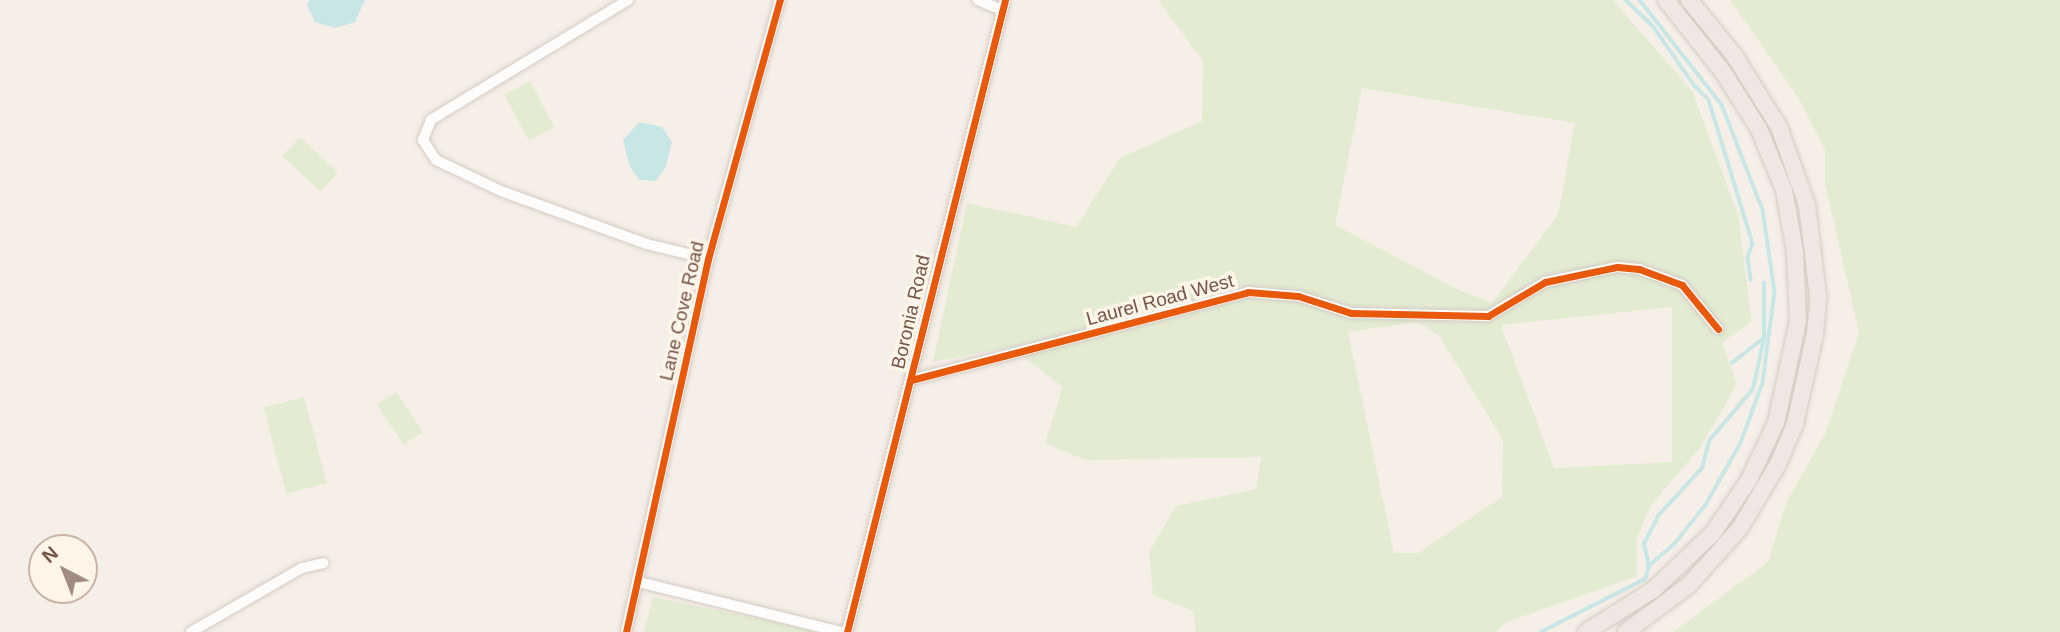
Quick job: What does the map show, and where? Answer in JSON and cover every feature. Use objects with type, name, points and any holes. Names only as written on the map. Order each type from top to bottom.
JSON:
[{"type":"highway","points":[[1586,632],[1653,590],[1713,533],[1749,480],[1776,423],[1798,321],[1795,251],[1784,190],[1759,129],[1723,72],[1665,0]]},
{"type":"highway","points":[[1626,632],[1689,585],[1740,528],[1778,464],[1794,424],[1815,334],[1818,296],[1807,205],[1779,127],[1734,55],[1689,0]]},
{"type":"street","points":[[628,0],[431,120],[422,140],[436,160],[501,191],[648,244],[708,259]]},
{"type":"street","name":"Lane Cove Road","points":[[626,632],[708,259],[780,0]]},
{"type":"street","points":[[978,0],[1002,5]]},
{"type":"street","name":"Boronia Road","points":[[847,632],[899,412],[911,380],[1002,5]]},
{"type":"street","name":"Laurel Road West","points":[[911,380],[1248,292],[1298,296],[1351,313],[1488,316],[1545,282],[1617,267],[1639,269],[1682,285],[1718,329]]},
{"type":"street","points":[[191,632],[302,568],[323,563]]},
{"type":"street","points":[[639,582],[841,632]]},
{"type":"green space","points":[[1158,0],[1613,0],[1692,91],[1738,215],[1752,321],[1722,343],[1737,384],[1702,445],[1649,508],[1637,539],[1637,576],[1507,622],[1495,632],[1196,632],[1193,611],[1153,595],[1149,552],[1176,506],[1256,489],[1261,457],[1085,460],[1045,443],[1063,387],[1010,347],[933,362],[967,203],[1076,227],[1120,158],[1202,121],[1203,61]],"holes":[[[1362,88],[1575,123],[1558,215],[1492,303],[1455,288],[1335,225]],[[1672,307],[1672,462],[1554,468],[1501,325]],[[1418,322],[1440,337],[1503,440],[1502,497],[1418,553],[1394,553],[1348,332]]]},
{"type":"green space","points":[[1730,0],[2060,0],[2060,632],[1673,632],[1768,562],[1786,503],[1826,432],[1859,332],[1825,184],[1825,150],[1798,97]]},
{"type":"green space","points":[[530,81],[554,127],[529,141],[504,95]]},
{"type":"green space","points":[[300,137],[338,172],[320,191],[282,156]]},
{"type":"green space","points":[[396,392],[423,432],[404,445],[377,405]]},
{"type":"green space","points":[[304,397],[327,483],[286,494],[263,408]]},
{"type":"green space","points":[[653,597],[808,629],[815,632],[644,632]]},
{"type":"water","points":[[309,0],[365,0],[355,22],[335,28],[315,22],[307,5]]},
{"type":"water","points":[[639,122],[662,127],[672,142],[666,167],[656,181],[639,180],[630,167],[623,140]]},
{"type":"waterway","points":[[1626,0],[1653,26],[1695,86],[1709,100],[1753,244],[1748,258],[1751,280]]},
{"type":"waterway","points":[[1640,0],[1722,105],[1763,210],[1775,292],[1763,383],[1741,443],[1706,505],[1675,544],[1649,567]]},
{"type":"waterway","points":[[1541,632],[1645,579],[1649,567],[1644,544],[1659,515],[1702,468],[1709,441],[1753,389],[1764,338],[1764,283]]},
{"type":"waterway","points":[[1732,363],[1763,339]]},
{"type":"cycle path","points":[[626,632],[708,259],[780,0]]},
{"type":"cycle path","points":[[847,632],[1005,0]]},
{"type":"cycle path","points":[[911,380],[1248,292],[1298,296],[1351,313],[1488,316],[1545,282],[1617,267],[1639,269],[1682,285],[1718,329]]}]
